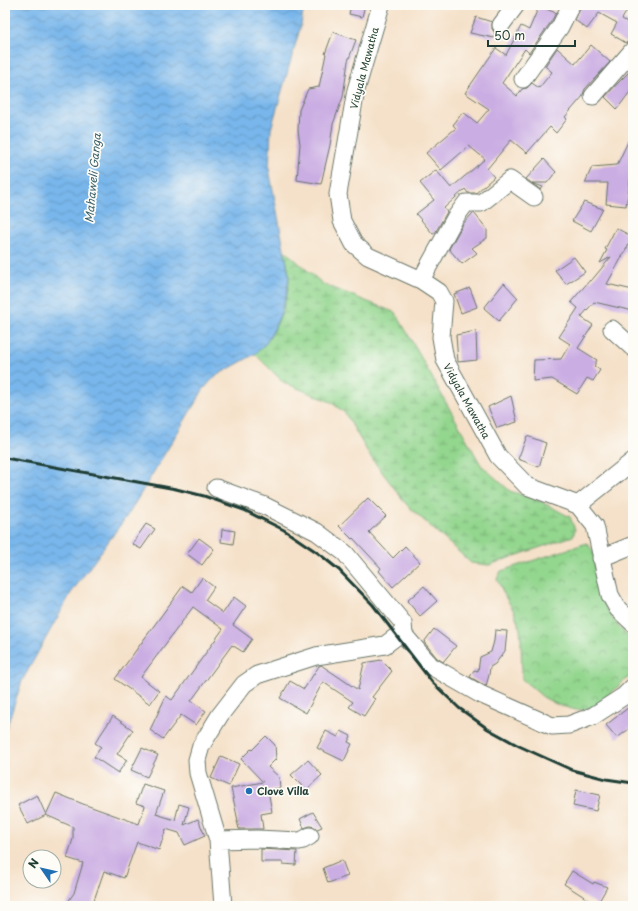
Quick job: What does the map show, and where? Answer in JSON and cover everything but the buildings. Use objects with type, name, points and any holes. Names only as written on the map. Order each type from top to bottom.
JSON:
[{"type":"street","name":"Vidyala Mawatha","points":[[381,5],[356,90],[338,194],[342,221],[354,244],[368,256],[421,280],[439,292],[444,301],[441,337],[445,360],[498,456],[527,486],[578,505]]},
{"type":"street","points":[[501,25],[516,5]]},
{"type":"street","points":[[523,79],[560,27],[571,5]]},
{"type":"street","points":[[593,96],[633,50]]},
{"type":"street","points":[[421,280],[454,218],[466,203],[480,203],[510,180],[534,197]]},
{"type":"street","points":[[612,329],[633,348]]},
{"type":"street","points":[[633,461],[578,505],[594,526],[610,595],[618,609],[633,623]]},
{"type":"street","points":[[216,488],[266,506],[317,532],[345,553],[403,623],[404,635],[431,666],[480,694],[552,726],[569,725],[593,716],[624,696],[633,687]]},
{"type":"street","points":[[601,558],[633,545]]},
{"type":"street","points":[[223,906],[218,840],[198,773],[197,760],[201,746],[220,715],[244,684],[257,675],[316,656],[385,645],[397,636],[404,635]]},
{"type":"street","points":[[218,840],[257,839],[299,841],[310,836]]},
{"type":"green space","points":[[284,250],[323,284],[396,313],[481,465],[510,491],[538,500],[570,517],[575,530],[573,536],[489,565],[471,563],[407,505],[370,456],[345,413],[331,402],[283,382],[255,354],[265,344],[275,329],[286,300],[289,274]]},
{"type":"green space","points":[[587,543],[594,552],[595,579],[602,600],[621,629],[633,642],[633,673],[601,702],[589,709],[576,710],[558,705],[543,697],[522,679],[520,629],[514,611],[497,579],[501,571]]},
{"type":"water","name":"Mahaweli Ganga","points":[[5,5],[304,5],[301,25],[271,129],[269,169],[289,275],[287,293],[280,315],[266,343],[255,354],[214,377],[203,390],[129,513],[71,593],[22,681],[5,732]]},
{"type":"railway","points":[[5,458],[176,489],[204,496],[244,510],[284,530],[318,553],[339,570],[373,605],[432,682],[459,708],[488,729],[519,746],[572,770],[606,779],[633,783]]},
{"type":"place","name":"Clove Villa","points":[[249,791]]}]
